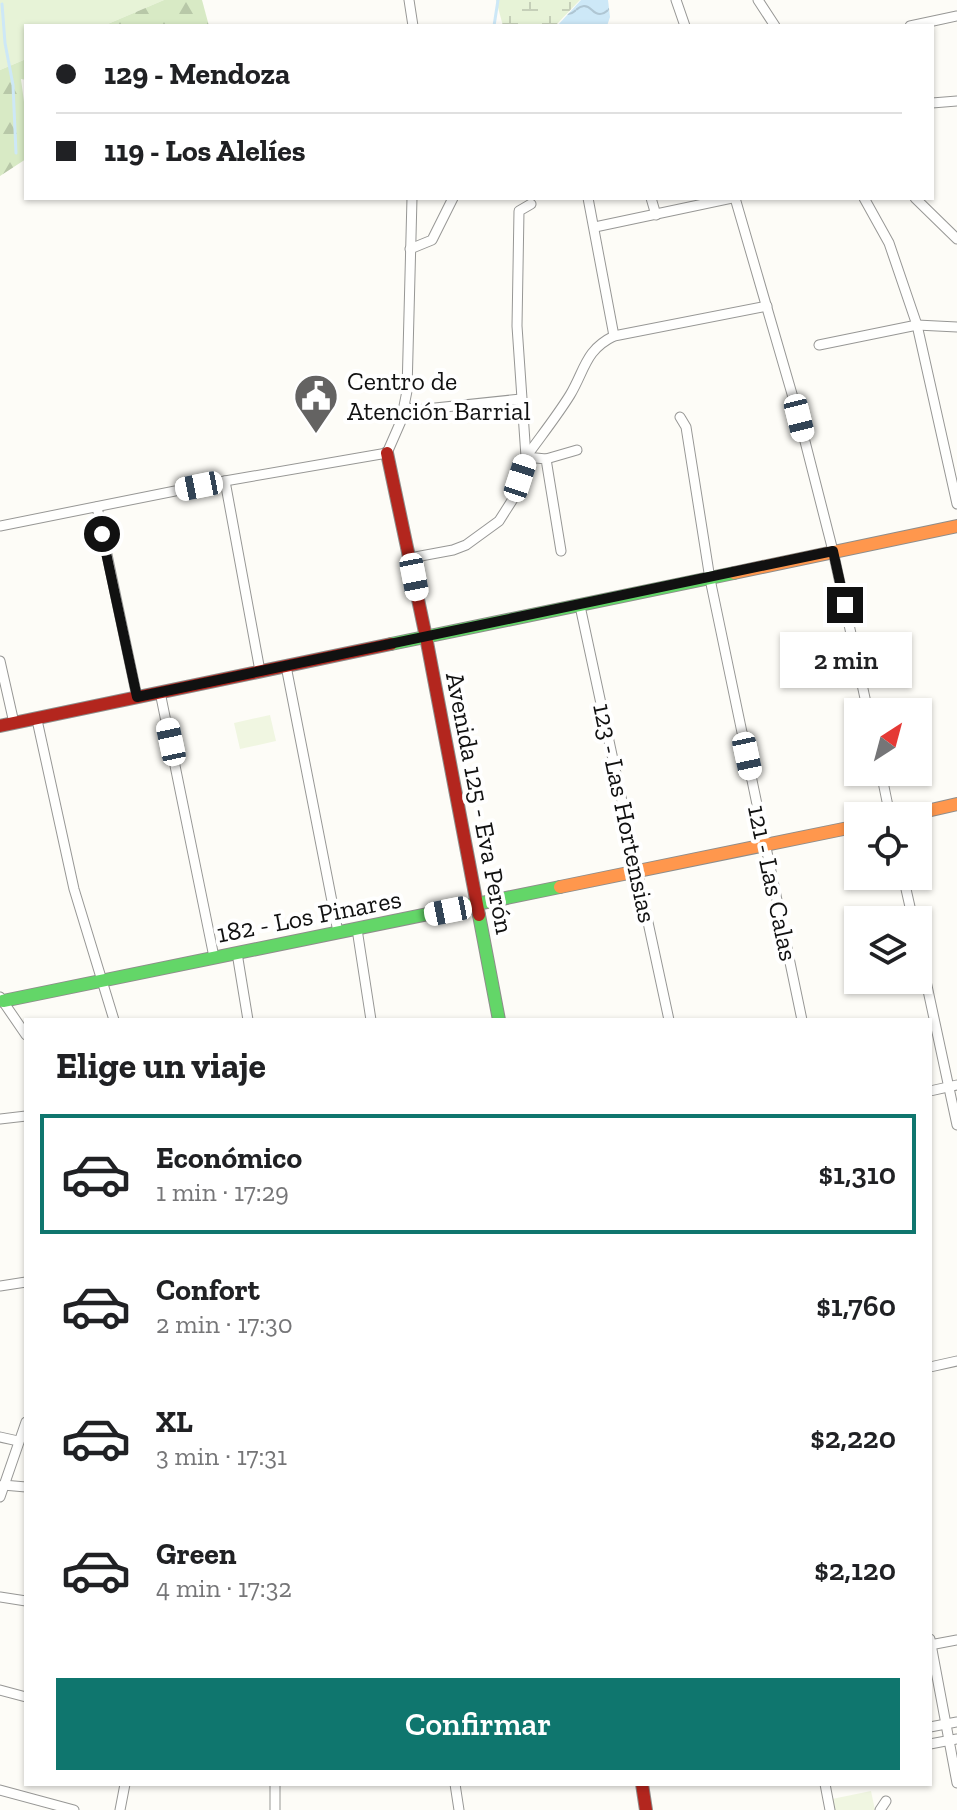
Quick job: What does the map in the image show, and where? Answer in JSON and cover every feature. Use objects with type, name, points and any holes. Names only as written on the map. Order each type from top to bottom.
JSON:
[{"type":"street","points":[[409,0],[413,24]]},
{"type":"street","points":[[676,0],[684,24]]},
{"type":"street","points":[[758,0],[774,24]]},
{"type":"street","points":[[919,24],[957,16]]},
{"type":"street","points":[[934,103],[957,101]]},
{"type":"street","points":[[0,526],[225,481],[387,453],[405,407],[412,200]]},
{"type":"street","points":[[410,249],[432,240],[452,200]]},
{"type":"street","points":[[588,200],[614,336]]},
{"type":"street","points":[[652,200],[656,215]]},
{"type":"street","points":[[595,227],[725,200]]},
{"type":"street","points":[[735,200],[767,306],[833,551],[865,698]]},
{"type":"street","points":[[865,200],[889,243],[917,325],[957,504]]},
{"type":"street","points":[[917,200],[957,239]]},
{"type":"street","points":[[526,457],[517,326],[519,211],[531,204]]},
{"type":"street","points":[[410,558],[466,545],[499,521],[513,499],[526,457],[571,394],[586,359],[599,343],[614,336],[767,306]]},
{"type":"street","points":[[819,345],[917,325],[957,327]]},
{"type":"street","points":[[405,407],[416,410],[521,399]]},
{"type":"street","name":"121 - Las Calas","points":[[680,417],[686,427],[710,579],[802,1018]]},
{"type":"street","points":[[526,457],[546,459],[577,450]]},
{"type":"street","name":"Avenida 125 - Eva Perón","points":[[387,453],[426,637],[499,1018]]},
{"type":"street","points":[[546,459],[561,551]]},
{"type":"street","points":[[225,481],[260,671]]},
{"type":"street","points":[[97,507],[137,697]]},
{"type":"street","points":[[0,726],[957,526]]},
{"type":"street","name":"123 - Las Hortensias","points":[[580,606],[669,1018]]},
{"type":"street","points":[[0,661],[14,723]]},
{"type":"street","points":[[286,666],[338,932]]},
{"type":"street","points":[[160,692],[214,957]]},
{"type":"street","points":[[37,720],[74,889],[113,1018]]},
{"type":"street","points":[[932,810],[957,804]]},
{"type":"street","name":"182 - Los Pinares","points":[[2,999],[104,981],[844,829]]},
{"type":"street","points":[[357,929],[371,1018]]},
{"type":"street","points":[[237,953],[248,1018]]},
{"type":"street","points":[[930,994],[953,1086],[957,1125]]},
{"type":"street","points":[[2,999],[24,1032]]},
{"type":"street","points":[[932,1091],[953,1086]]},
{"type":"street","points":[[0,1119],[24,1116]]},
{"type":"street","points":[[0,1286],[24,1282]]},
{"type":"street","points":[[932,1367],[957,1361]]},
{"type":"street","points":[[0,1497],[24,1427]]},
{"type":"street","points":[[0,1437],[18,1441]]},
{"type":"street","points":[[3,1485],[24,1487]]},
{"type":"street","points":[[0,1597],[24,1601]]},
{"type":"street","points":[[932,1643],[957,1640]]},
{"type":"street","points":[[932,1650],[952,1723],[957,1783]]},
{"type":"street","points":[[0,1690],[24,1696]]},
{"type":"street","points":[[932,1727],[952,1723]]},
{"type":"street","points":[[932,1744],[953,1740]]},
{"type":"street","points":[[120,1810],[125,1786]]},
{"type":"street","points":[[275,1786],[275,1810]]},
{"type":"street","points":[[455,1786],[459,1810]]},
{"type":"street","points":[[642,1786],[646,1810]]},
{"type":"street","points":[[825,1786],[830,1810]]},
{"type":"street","points":[[0,1790],[74,1810]]},
{"type":"green space","points":[[0,0],[164,0],[108,24],[24,24],[24,60],[0,70]]},
{"type":"green space","points":[[164,0],[202,0],[208,24],[108,24]]},
{"type":"green space","points":[[496,0],[580,0],[557,24],[502,24]]},
{"type":"green space","points":[[24,60],[24,80],[21,79],[24,160],[0,176],[0,70]]},
{"type":"green space","points":[[270,715],[276,741],[240,749],[234,723]]},
{"type":"green space","points":[[871,1791],[875,1810],[834,1810],[832,1799]]},
{"type":"water","points":[[581,0],[608,0],[608,24],[559,24]]},
{"type":"waterway","points":[[494,24],[498,0]]},
{"type":"waterway","points":[[2,4],[13,85],[16,153]]},
{"type":"traffic: fast","points":[[391,644],[734,573]]},
{"type":"traffic: fast","points":[[3,1001],[560,887]]},
{"type":"traffic: fast","points":[[479,915],[499,1018]]},
{"type":"traffic: slow","points":[[734,573],[957,526]]},
{"type":"traffic: slow","points":[[932,810],[957,804]]},
{"type":"traffic: slow","points":[[560,887],[844,829]]},
{"type":"traffic: jam","points":[[387,453],[479,915]]},
{"type":"traffic: jam","points":[[0,726],[391,644]]},
{"type":"traffic: jam","points":[[642,1786],[646,1810]]},
{"type":"place","name":"Centro de Atención Barrial","points":[[316,435]]},
{"type":"route","points":[[102,534],[137,697],[833,551],[845,605]]}]
